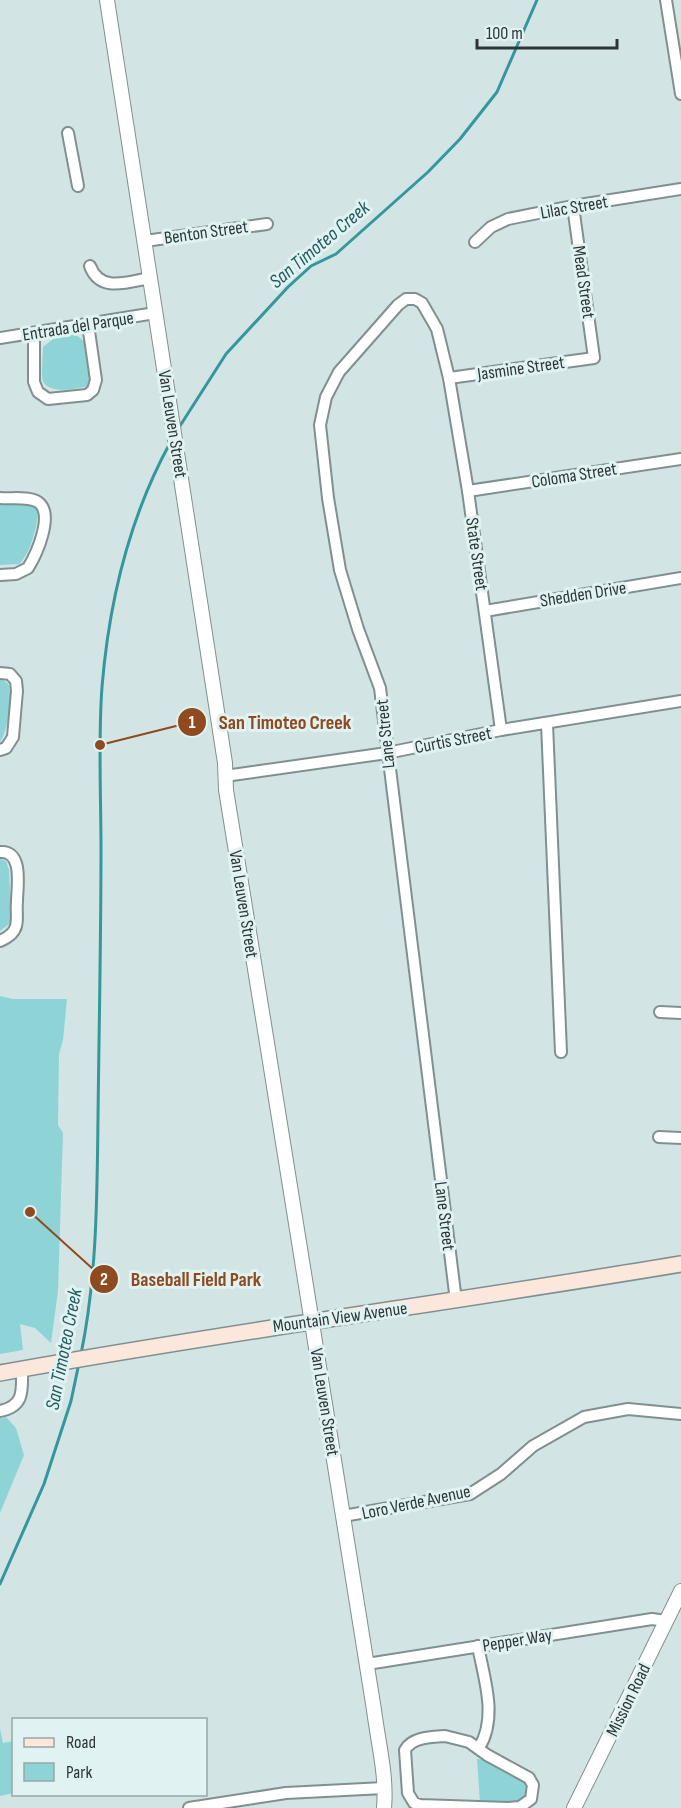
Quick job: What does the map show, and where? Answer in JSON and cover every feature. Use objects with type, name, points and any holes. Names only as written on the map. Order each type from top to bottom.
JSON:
[{"type":"main road","name":"Mountain View Avenue","points":[[0,1373],[312,1320],[456,1301],[681,1264]]},
{"type":"street","name":"Van Leuven Street","points":[[108,0],[155,313],[181,466],[266,1049],[367,1664],[384,1788],[384,1808]]},
{"type":"street","points":[[666,0],[681,94]]},
{"type":"street","points":[[68,133],[78,186]]},
{"type":"street","name":"Lilac Street","points":[[475,242],[491,227],[508,219],[681,189]]},
{"type":"street","name":"Mead Street","points":[[573,206],[594,358]]},
{"type":"street","name":"Benton Street","points":[[144,241],[267,224]]},
{"type":"street","points":[[90,266],[93,276],[103,283],[115,284],[150,278]]},
{"type":"street","name":"Lane Street","points":[[448,378],[437,329],[422,303],[415,299],[406,299],[398,305],[339,372],[327,397],[320,425],[328,498],[340,570],[358,629],[380,688],[386,725],[387,753],[456,1301]]},
{"type":"street","name":"Entrada del Parque","points":[[0,338],[155,313]]},
{"type":"street","points":[[34,333],[34,382],[38,392],[48,399],[87,395],[93,390],[96,380],[88,324]]},
{"type":"street","name":"Jasmine Street","points":[[448,378],[594,358]]},
{"type":"street","name":"State Street","points":[[448,378],[468,491],[501,730]]},
{"type":"street","name":"Coloma Street","points":[[468,491],[681,459]]},
{"type":"street","points":[[0,498],[37,501],[46,518],[42,535],[28,568],[16,574],[0,575]]},
{"type":"street","name":"Shedden Drive","points":[[485,611],[681,578]]},
{"type":"street","points":[[0,673],[10,674],[16,681],[17,691],[13,737],[6,748],[0,750]]},
{"type":"street","name":"Curtis Street","points":[[225,776],[387,753],[501,730],[681,701]]},
{"type":"street","points":[[546,724],[561,1052]]},
{"type":"street","points":[[0,852],[13,857],[18,868],[16,926],[9,937],[0,941]]},
{"type":"street","points":[[660,1012],[681,1013]]},
{"type":"street","points":[[659,1137],[681,1138]]},
{"type":"street","points":[[0,1411],[13,1407],[19,1400],[22,1390],[22,1369]]},
{"type":"street","name":"Loro Verde Avenue","points":[[343,1516],[470,1494],[501,1474],[534,1446],[584,1417],[628,1409],[681,1413]]},
{"type":"street","name":"Mission Road","points":[[574,1808],[681,1591]]},
{"type":"street","name":"Pepper Way","points":[[367,1664],[652,1618],[666,1621]]},
{"type":"street","points":[[478,1646],[489,1712],[487,1731],[479,1748]]},
{"type":"street","points":[[445,1736],[458,1738],[479,1748],[487,1755],[529,1778],[533,1785],[533,1792],[528,1803],[520,1807],[508,1808],[470,1807],[420,1805],[410,1799],[404,1758],[407,1745],[428,1738],[445,1736]]},
{"type":"street","points":[[189,1808],[286,1793],[384,1788]]},
{"type":"green space","points":[[75,334],[85,342],[91,376],[89,385],[72,389],[51,388],[43,381],[43,347],[53,339]]},
{"type":"green space","points":[[28,503],[38,508],[38,514],[27,553],[19,564],[0,565],[0,504]]},
{"type":"green space","points":[[0,679],[8,684],[10,689],[10,704],[7,723],[0,742]]},
{"type":"green space","points":[[0,859],[6,861],[9,870],[11,920],[0,931]]},
{"type":"green space","points":[[0,996],[13,999],[67,999],[63,1040],[59,1054],[58,1125],[63,1133],[58,1291],[51,1343],[35,1328],[20,1324],[23,1350],[0,1354]]},
{"type":"green space","points":[[6,1417],[16,1428],[24,1455],[0,1513],[0,1418]]},
{"type":"green space","points":[[0,1729],[3,1743],[12,1741],[12,1793],[0,1796]]},
{"type":"green space","points":[[477,1759],[486,1760],[525,1780],[528,1785],[524,1798],[516,1802],[480,1802]]},
{"type":"waterway","name":"San Timoteo Creek","points":[[178,429],[226,354],[288,287],[311,266],[336,254],[428,172],[460,139],[497,92],[537,0]]},
{"type":"waterway","name":"San Timoteo Creek","points":[[81,1354],[90,1296],[96,1207],[101,916],[100,747],[105,655],[116,592],[132,531],[170,443]]},
{"type":"waterway","name":"San Timoteo Creek","points":[[0,1584],[44,1484],[71,1401],[79,1363]]},
{"type":"place","name":"San Timoteo Creek","points":[[100,745]]},
{"type":"place","name":"Baseball Field Park","points":[[30,1212]]}]
